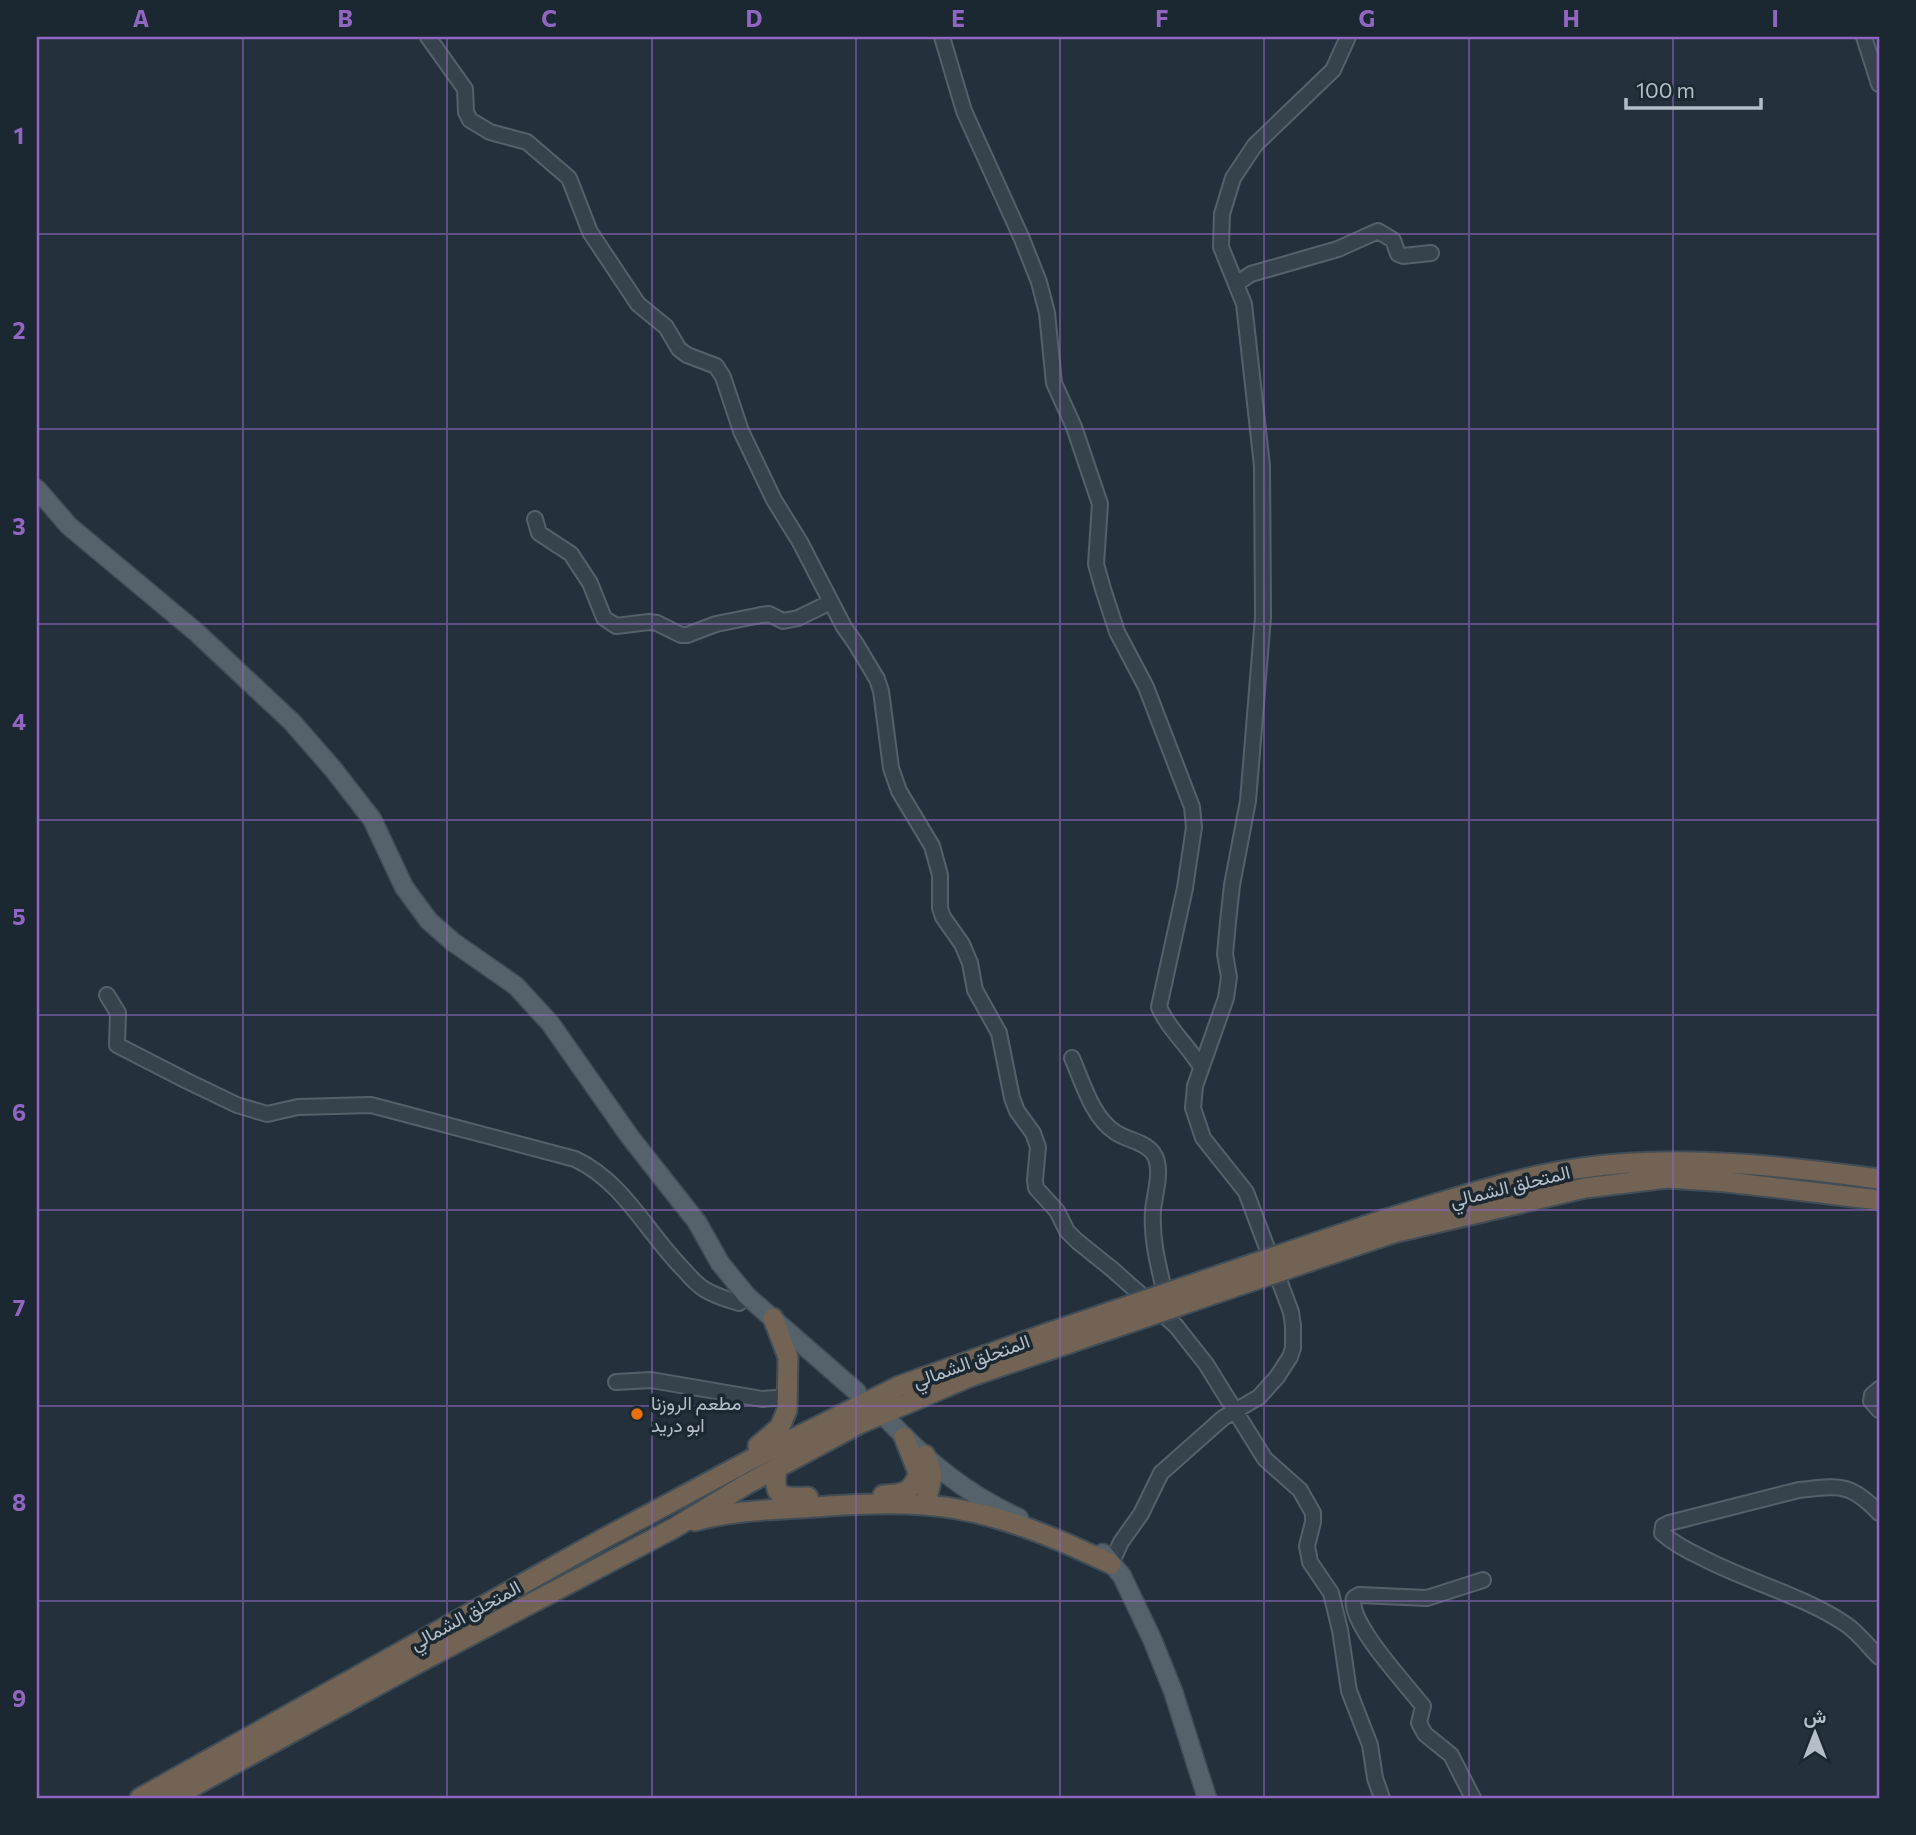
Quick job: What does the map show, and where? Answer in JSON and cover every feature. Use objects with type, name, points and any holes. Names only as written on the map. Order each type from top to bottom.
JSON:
[{"type":"highway","name":"المتحلق الشمالي","points":[[140,1798],[694,1489],[843,1412],[899,1387],[1049,1341],[1503,1185],[1581,1168],[1682,1162],[1790,1167],[1879,1179]]},
{"type":"highway","name":"المتحلق الشمالي","points":[[1389,1226],[1585,1188],[1668,1178],[1727,1182],[1879,1200]]},
{"type":"highway","points":[[694,1489],[780,1427],[787,1404],[793,1345],[773,1318]]},
{"type":"highway","name":"المتحلق الشمالي","points":[[172,1798],[420,1662],[674,1528],[747,1484],[859,1424],[1049,1341]]},
{"type":"highway","points":[[787,1404],[793,1416],[804,1418],[843,1412]]},
{"type":"highway","points":[[904,1437],[931,1502]]},
{"type":"highway","points":[[925,1455],[932,1472],[931,1502]]},
{"type":"highway","points":[[777,1469],[774,1485],[779,1494],[786,1498],[897,1494],[982,1514],[1111,1564]]},
{"type":"highway","points":[[897,1494],[913,1487],[918,1475]]},
{"type":"highway","points":[[674,1528],[711,1517],[743,1512],[840,1505],[931,1502],[959,1498],[993,1506]]},
{"type":"main road","points":[[37,489],[69,526],[213,647],[300,731],[372,819],[404,887],[429,921],[453,942],[516,986],[550,1023],[629,1137],[697,1222],[720,1263],[747,1296],[773,1318]]},
{"type":"main road","points":[[793,1345],[858,1392]]},
{"type":"main road","points":[[888,1420],[952,1480],[993,1506],[1106,1554],[1129,1589],[1173,1691],[1207,1798]]},
{"type":"street","points":[[428,37],[466,89],[466,112],[470,120],[490,132],[527,142],[569,178],[590,232],[638,304],[666,327],[679,349],[687,355],[716,366],[729,391],[749,449],[781,514],[800,542],[844,627],[877,679],[891,768],[899,791],[932,846],[940,874],[940,908],[943,917],[962,944],[970,962],[975,989],[999,1033],[1012,1098],[1017,1111],[1033,1133],[1038,1147],[1036,1188],[1057,1211],[1067,1231],[1077,1241],[1170,1321],[1206,1364],[1265,1459],[1300,1490],[1313,1513],[1307,1546],[1310,1562],[1331,1593],[1340,1630],[1349,1691],[1370,1745],[1375,1778],[1382,1798]]},
{"type":"street","points":[[943,37],[964,111],[1039,282],[1047,313],[1054,383],[1074,426],[1100,504],[1096,564],[1103,589],[1117,632],[1146,687],[1192,807],[1194,827],[1185,888],[1159,1007],[1165,1021],[1189,1047],[1201,1067]]},
{"type":"street","points":[[1111,1564],[1121,1542],[1141,1514],[1161,1473],[1223,1418],[1259,1397],[1282,1369],[1293,1348],[1293,1326],[1274,1263],[1246,1192],[1210,1149],[1197,1124],[1193,1108],[1195,1086],[1217,1029],[1228,988],[1228,922],[1248,801],[1263,617],[1262,466],[1244,304],[1222,247],[1222,214],[1233,178],[1266,133],[1333,70],[1348,37]]},
{"type":"street","points":[[1864,37],[1879,84]]},
{"type":"street","points":[[1236,284],[1251,274],[1338,249],[1378,231],[1393,240],[1398,254],[1403,256],[1431,253]]},
{"type":"street","points":[[535,519],[539,533],[571,554],[590,583],[604,618],[616,626],[657,623],[681,635],[687,635],[716,624],[761,615],[769,614],[783,621],[798,618],[831,602]]},
{"type":"street","points":[[107,995],[118,1013],[117,1045],[154,1066],[237,1105],[267,1114],[298,1107],[371,1105],[583,1163],[610,1181],[672,1259],[701,1287],[739,1303],[747,1296]]},
{"type":"street","points":[[1072,1058],[1099,1118],[1115,1133],[1153,1153],[1157,1182],[1153,1236],[1170,1321]]},
{"type":"street","points":[[616,1382],[651,1380],[787,1404]]},
{"type":"street","points":[[1879,1389],[1872,1395],[1871,1401],[1879,1410]]},
{"type":"street","points":[[1879,1513],[1864,1497],[1852,1490],[1843,1487],[1819,1488],[1799,1490],[1669,1523],[1664,1526],[1662,1532],[1672,1542],[1710,1562],[1795,1598],[1843,1622],[1879,1657]]},
{"type":"street","points":[[1473,1798],[1451,1755],[1425,1734],[1419,1723],[1423,1706],[1359,1624],[1352,1602],[1354,1598],[1362,1595],[1432,1597],[1483,1580]]},
{"type":"place","name":"مطعم الروزنا ابو دريد","points":[[637,1414]]}]
